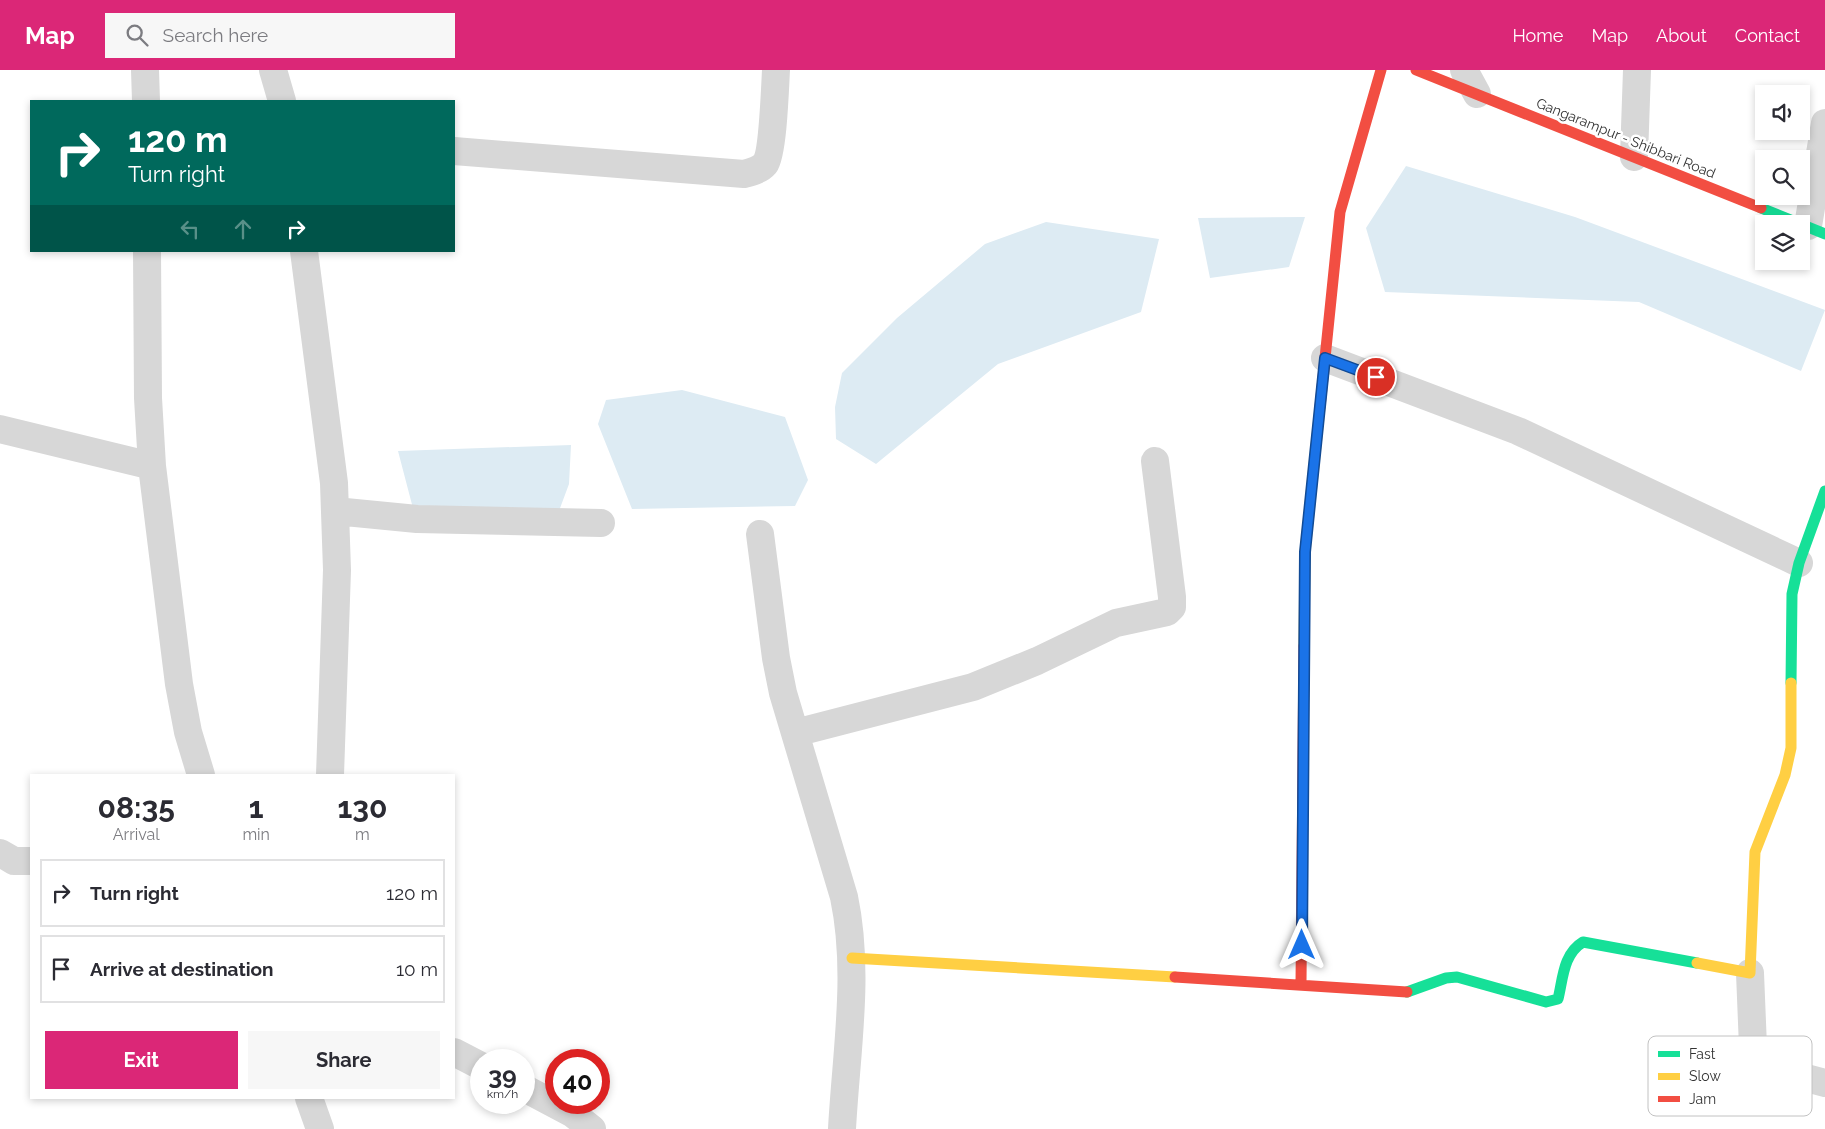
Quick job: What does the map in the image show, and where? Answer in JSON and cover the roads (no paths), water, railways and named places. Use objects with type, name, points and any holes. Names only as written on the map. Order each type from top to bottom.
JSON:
[{"type":"street","points":[[146,70],[146,100]]},
{"type":"street","points":[[273,70],[282,100]]},
{"type":"street","points":[[455,152],[744,174],[758,169],[766,163],[770,149],[776,70]]},
{"type":"street","points":[[1301,984],[1305,552],[1340,212],[1380,70]]},
{"type":"street","name":"Gangarampur - Shibbari Road","points":[[1416,70],[1817,230]]},
{"type":"street","points":[[1464,70],[1477,94]]},
{"type":"street","points":[[1634,157],[1637,70]]},
{"type":"street","points":[[1817,230],[1825,123]]},
{"type":"street","points":[[147,252],[148,398],[152,466],[179,684],[188,732],[201,774]]},
{"type":"street","points":[[304,252],[334,483],[337,570],[330,774]]},
{"type":"street","points":[[1325,358],[1518,431],[1799,563]]},
{"type":"street","points":[[0,429],[152,466]]},
{"type":"street","points":[[795,733],[973,687],[1037,661],[1116,623],[1167,612],[1172,606],[1172,597],[1155,461]]},
{"type":"street","points":[[1753,1036],[1750,973],[1753,869],[1756,852],[1785,775],[1791,748],[1792,594],[1799,563],[1825,491]]},
{"type":"street","points":[[335,510],[416,518],[601,523]]},
{"type":"street","points":[[760,534],[776,658],[783,693],[844,897],[852,958],[842,1129]]},
{"type":"street","points":[[0,853],[14,861],[30,861]]},
{"type":"street","points":[[852,958],[1301,984],[1403,993],[1422,988],[1446,978],[1457,977],[1553,1002],[1558,999],[1570,952],[1574,945],[1583,942],[1750,973]]},
{"type":"street","points":[[455,1053],[470,1060]]},
{"type":"street","points":[[1812,1080],[1825,1083]]},
{"type":"street","points":[[535,1094],[573,1114],[592,1129]]},
{"type":"street","points":[[308,1099],[320,1129]]}]
